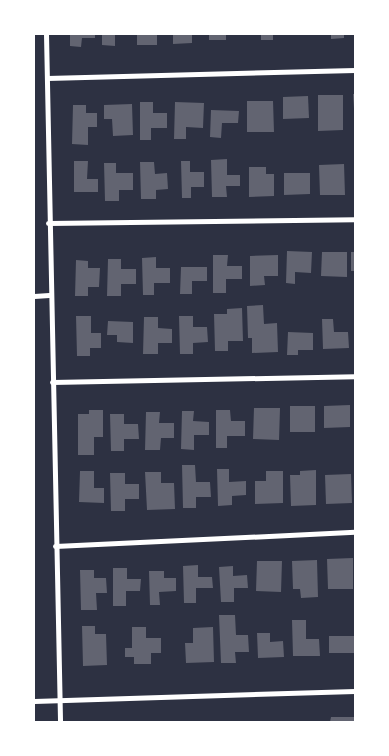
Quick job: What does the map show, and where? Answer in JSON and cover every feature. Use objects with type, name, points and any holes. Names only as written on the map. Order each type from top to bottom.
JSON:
[{"type":"street","points":[[46,34],[49,295],[60,722]]},
{"type":"street","points":[[47,78],[355,70]]},
{"type":"street","points":[[48,223],[355,219]]},
{"type":"street","points":[[34,296],[49,295]]},
{"type":"street","points":[[52,382],[355,376]]},
{"type":"street","points":[[55,546],[355,532]]},
{"type":"street","points":[[34,702],[355,691]]},
{"type":"building","points":[[70,34],[95,34],[95,38],[82,38],[81,47],[70,46]]},
{"type":"building","points":[[102,34],[115,34],[115,46],[102,45]]},
{"type":"building","points":[[137,34],[157,34],[157,45],[137,45]]},
{"type":"building","points":[[173,34],[192,34],[192,43],[173,44]]},
{"type":"building","points":[[209,34],[226,34],[226,40],[209,40]]},
{"type":"building","points":[[261,34],[273,34],[273,40],[261,40]]},
{"type":"building","points":[[331,34],[344,34],[344,38],[331,39]]},
{"type":"building","points":[[353,94],[355,94],[355,109],[354,109]]},
{"type":"building","points":[[318,95],[343,95],[343,130],[318,131]]},
{"type":"building","points":[[308,96],[309,118],[283,119],[283,97]]},
{"type":"building","points":[[247,101],[273,101],[274,132],[247,132]]},
{"type":"building","points":[[140,102],[153,102],[153,113],[167,113],[167,128],[151,128],[151,140],[140,140]]},
{"type":"building","points":[[175,102],[204,103],[203,128],[186,127],[186,139],[174,139]]},
{"type":"building","points":[[132,104],[133,135],[113,136],[112,119],[104,119],[104,105]]},
{"type":"building","points":[[73,105],[86,105],[86,113],[97,113],[97,127],[88,127],[88,145],[72,144]]},
{"type":"building","points":[[211,110],[239,111],[238,123],[222,123],[221,138],[210,137]]},
{"type":"building","points":[[227,159],[227,175],[240,175],[240,186],[226,186],[227,197],[212,197],[211,160]]},
{"type":"building","points":[[74,161],[88,161],[87,179],[98,179],[98,192],[74,192]]},
{"type":"building","points":[[181,161],[190,161],[190,172],[204,172],[204,187],[191,187],[191,198],[182,198]]},
{"type":"building","points":[[140,162],[154,162],[155,174],[167,173],[168,189],[156,190],[156,199],[141,199]]},
{"type":"building","points":[[104,163],[116,163],[116,173],[133,173],[133,190],[119,190],[119,201],[105,201]]},
{"type":"building","points":[[344,164],[345,195],[320,195],[319,165]]},
{"type":"building","points":[[249,167],[266,167],[266,174],[274,174],[274,196],[249,197]]},
{"type":"building","points":[[284,173],[310,173],[310,194],[284,195]]},
{"type":"building","points":[[287,251],[312,252],[311,273],[295,272],[295,284],[286,283]]},
{"type":"building","points":[[322,252],[347,252],[347,277],[321,276]]},
{"type":"building","points":[[351,252],[355,252],[355,271],[351,271]]},
{"type":"building","points":[[213,255],[228,255],[227,266],[242,266],[242,279],[226,279],[226,293],[213,293]]},
{"type":"building","points":[[278,255],[278,276],[264,276],[265,285],[250,286],[250,256]]},
{"type":"building","points":[[156,257],[156,268],[170,268],[170,283],[154,283],[154,295],[143,295],[142,258]]},
{"type":"building","points":[[108,259],[121,259],[121,269],[136,269],[136,284],[121,284],[121,296],[107,296]]},
{"type":"building","points":[[76,260],[88,261],[88,268],[100,268],[99,287],[88,287],[88,296],[75,296]]},
{"type":"building","points":[[181,267],[207,267],[207,281],[192,281],[192,294],[180,294]]},
{"type":"building","points":[[263,305],[264,324],[277,323],[278,352],[252,353],[252,338],[248,338],[247,306]]},
{"type":"building","points":[[242,308],[243,341],[228,341],[228,351],[215,351],[214,314],[227,314],[227,309]]},
{"type":"building","points":[[76,316],[91,316],[91,333],[101,333],[101,348],[90,348],[90,356],[77,356]]},
{"type":"building","points":[[179,316],[193,316],[193,327],[207,327],[208,342],[193,343],[193,354],[180,354]]},
{"type":"building","points":[[144,317],[158,317],[158,328],[172,329],[172,343],[158,343],[158,354],[143,354]]},
{"type":"building","points":[[322,319],[333,319],[334,332],[348,332],[349,348],[323,349]]},
{"type":"building","points":[[108,321],[133,322],[133,343],[117,342],[117,335],[107,335]]},
{"type":"building","points":[[288,332],[313,333],[313,350],[298,350],[298,355],[287,355]]},
{"type":"building","points":[[350,405],[350,427],[324,428],[324,406]]},
{"type":"building","points":[[290,406],[315,406],[315,432],[290,432]]},
{"type":"building","points":[[254,408],[280,408],[279,440],[253,439]]},
{"type":"building","points":[[89,410],[103,410],[103,437],[94,437],[94,455],[78,455],[78,414],[89,414]]},
{"type":"building","points":[[216,410],[230,410],[231,421],[245,421],[245,436],[227,436],[227,448],[216,448]]},
{"type":"building","points":[[182,411],[194,411],[193,421],[209,422],[209,435],[194,435],[194,450],[181,449]]},
{"type":"building","points":[[146,412],[160,412],[159,423],[174,423],[174,438],[161,438],[160,450],[145,450]]},
{"type":"building","points":[[110,414],[124,414],[124,424],[138,424],[139,439],[124,439],[124,451],[111,451]]},
{"type":"building","points":[[182,465],[195,465],[196,482],[210,482],[211,497],[196,497],[196,508],[183,508]]},
{"type":"building","points":[[217,469],[229,469],[229,482],[246,481],[246,495],[232,496],[232,505],[218,506]]},
{"type":"building","points":[[316,470],[316,505],[291,506],[290,475],[300,475],[300,471]]},
{"type":"building","points":[[80,471],[94,471],[94,488],[104,488],[104,503],[79,502]]},
{"type":"building","points":[[266,471],[283,471],[283,503],[255,504],[255,481],[266,481]]},
{"type":"building","points":[[145,472],[161,472],[161,483],[174,483],[175,509],[147,510]]},
{"type":"building","points":[[110,473],[125,473],[125,484],[139,484],[139,499],[125,499],[125,511],[111,511]]},
{"type":"building","points":[[351,474],[352,503],[326,504],[325,475]]},
{"type":"building","points":[[353,558],[353,589],[328,589],[327,559]]},
{"type":"building","points":[[317,560],[318,597],[301,598],[300,589],[293,589],[292,561]]},
{"type":"building","points":[[257,561],[282,561],[281,592],[256,591]]},
{"type":"building","points":[[198,565],[198,577],[212,577],[213,588],[196,588],[196,603],[184,603],[183,566]]},
{"type":"building","points":[[233,566],[233,576],[247,575],[248,588],[234,588],[234,602],[221,602],[219,567]]},
{"type":"building","points":[[113,568],[127,568],[127,579],[141,579],[140,591],[126,591],[126,606],[113,606]]},
{"type":"building","points":[[80,570],[94,570],[94,578],[106,578],[107,593],[96,593],[97,610],[81,610]]},
{"type":"building","points":[[149,571],[164,571],[164,578],[176,578],[176,591],[159,592],[160,605],[150,605]]},
{"type":"building","points":[[219,615],[235,615],[236,635],[248,635],[249,652],[235,652],[236,663],[221,663]]},
{"type":"building","points":[[292,620],[306,620],[306,639],[319,639],[320,656],[293,656]]},
{"type":"building","points":[[82,626],[95,626],[95,634],[106,634],[107,665],[83,666]]},
{"type":"building","points":[[132,627],[146,627],[146,638],[161,638],[161,653],[151,653],[151,664],[134,664],[134,657],[125,657],[125,648],[132,648]]},
{"type":"building","points":[[213,627],[214,662],[186,663],[185,643],[193,643],[193,628]]},
{"type":"building","points":[[257,633],[270,633],[270,642],[283,641],[284,657],[258,658]]},
{"type":"building","points":[[329,636],[355,636],[355,653],[329,653]]},
{"type":"building","points":[[331,717],[355,717],[355,722],[330,722]]}]
